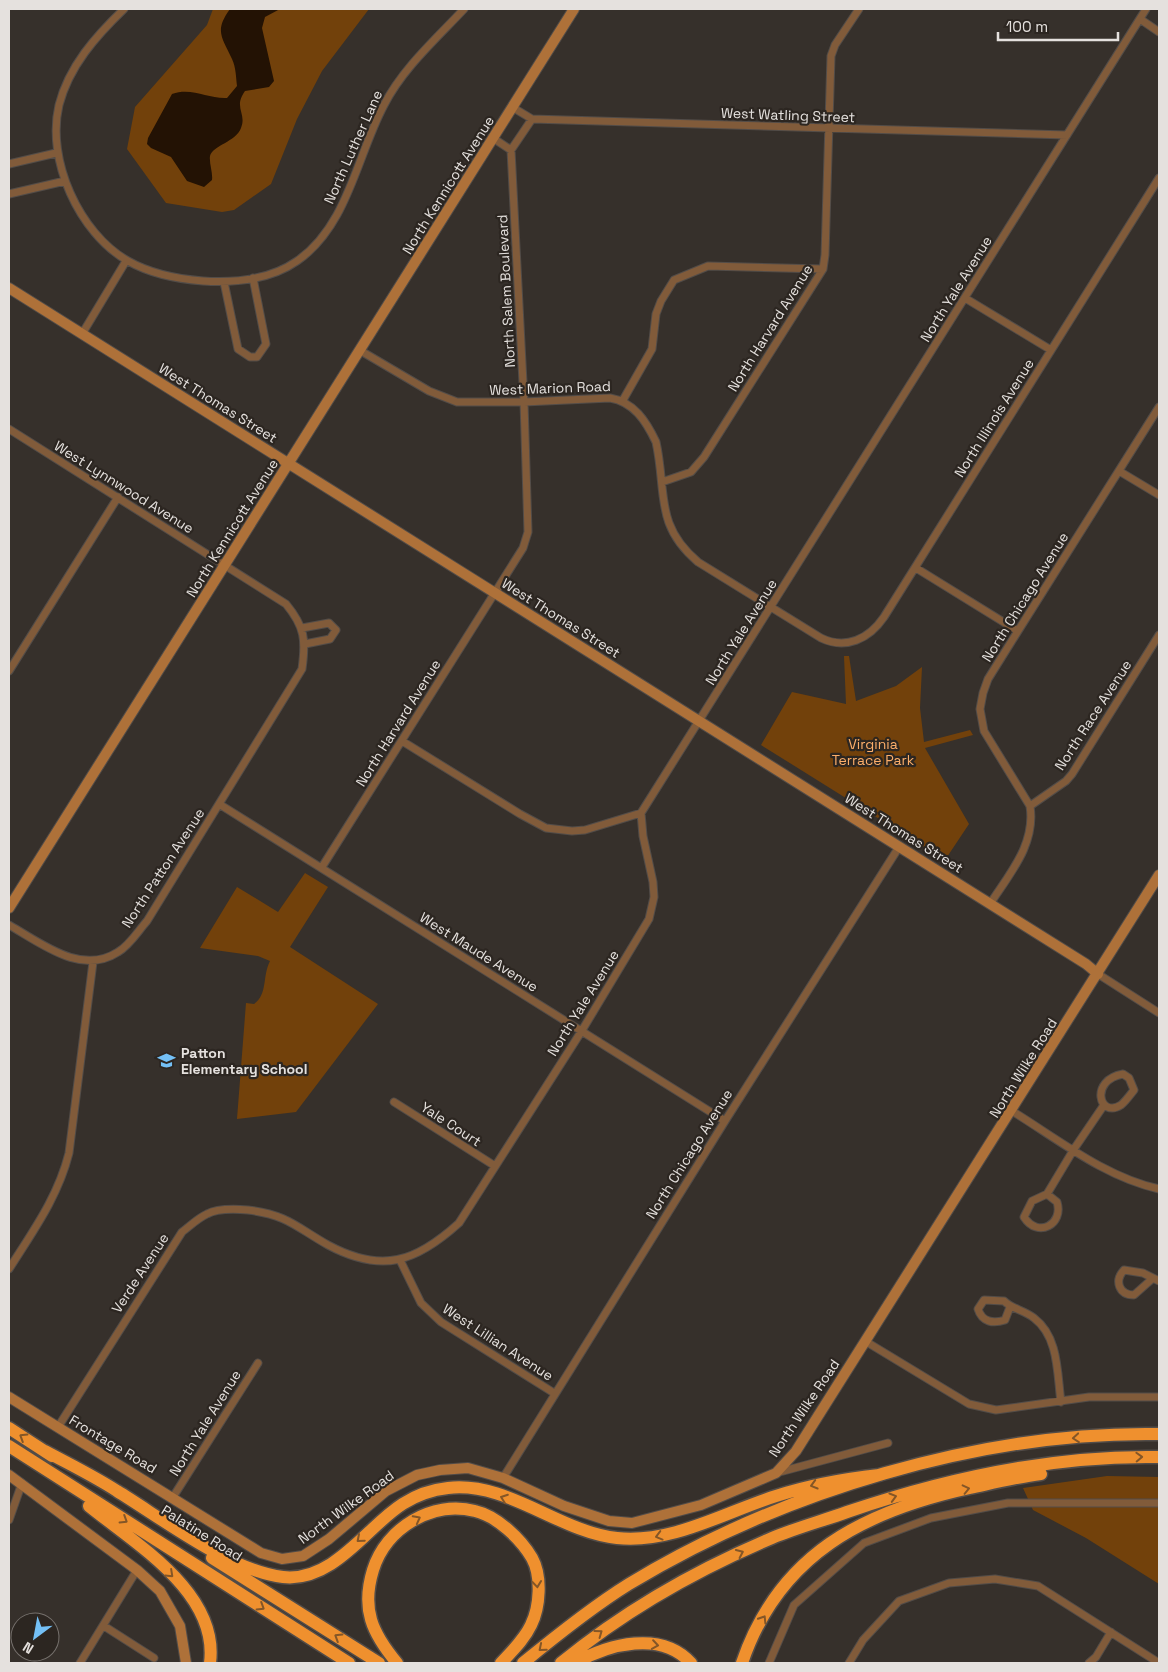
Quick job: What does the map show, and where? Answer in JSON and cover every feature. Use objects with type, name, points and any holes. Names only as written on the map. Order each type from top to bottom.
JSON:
[{"type":"highway","name":"Palatine Road","points":[[9,1428],[379,1663]]},
{"type":"highway","points":[[523,1663],[574,1621],[629,1584],[765,1515],[879,1475],[926,1462],[1024,1443],[1111,1435],[1159,1434]]},
{"type":"highway","points":[[9,1446],[350,1663]]},
{"type":"highway","points":[[45,1451],[114,1489],[222,1555],[273,1575],[286,1577],[308,1575],[320,1570],[334,1562],[402,1503],[422,1493],[447,1488],[474,1487],[531,1507],[587,1531],[617,1538],[651,1538],[687,1528],[774,1496],[832,1480],[879,1475]]},
{"type":"highway","points":[[561,1663],[598,1634],[634,1610],[700,1572],[773,1538],[886,1499],[952,1480],[1038,1466],[1104,1459],[1159,1457]]},
{"type":"highway","points":[[742,1663],[760,1623],[780,1592],[799,1569],[827,1544],[859,1525],[894,1508],[922,1500],[1002,1481],[1069,1471],[1104,1459]]},
{"type":"highway","points":[[38,1465],[150,1555],[187,1590],[201,1610],[208,1627],[211,1645],[210,1663]]},
{"type":"highway","points":[[397,1663],[380,1642],[368,1607],[370,1579],[374,1566],[394,1534],[405,1525],[432,1512],[455,1509],[475,1510],[495,1519],[533,1559],[538,1584],[538,1604],[532,1624],[521,1641],[501,1663]]},
{"type":"highway","points":[[575,1663],[611,1646],[648,1644],[676,1651],[691,1663]]},
{"type":"street","points":[[82,334],[126,261],[104,242],[93,229],[82,214],[65,181],[56,153],[58,112],[69,80],[88,47],[124,9]]},
{"type":"street","name":"North Luther Lane","points":[[126,261],[170,277],[224,282],[271,274],[298,260],[319,239],[347,193],[370,133],[393,89],[464,9]]},
{"type":"street","name":"North Kennicott Avenue","points":[[9,908],[361,351],[574,9]]},
{"type":"street","name":"North Harvard Avenue","points":[[662,482],[690,472],[704,457],[823,269],[830,128],[831,56],[835,46],[858,9]]},
{"type":"street","name":"North Yale Avenue","points":[[400,1260],[417,1255],[432,1246],[459,1223],[581,1032],[649,919],[654,897],[653,882],[643,836],[642,813],[1146,9]]},
{"type":"street","points":[[1140,19],[1159,32]]},
{"type":"street","name":"West Watling Street","points":[[512,107],[532,119],[1067,135]]},
{"type":"street","points":[[493,138],[511,150],[532,119]]},
{"type":"street","name":"North Salem Boulevard","points":[[495,593],[523,548],[528,532],[524,402],[511,150]]},
{"type":"street","points":[[9,164],[56,153]]},
{"type":"street","name":"North Illinois Avenue","points":[[830,642],[843,644],[861,639],[880,623],[1159,178]]},
{"type":"street","points":[[9,194],[65,181]]},
{"type":"street","points":[[623,400],[652,349],[656,314],[661,301],[674,280],[708,266],[823,269]]},
{"type":"street","points":[[224,282],[238,349],[250,357],[257,357],[266,344],[253,278]]},
{"type":"street","name":"West Thomas Street","points":[[9,288],[899,846],[1086,964],[1098,974]]},
{"type":"street","points":[[965,298],[1051,350]]},
{"type":"street","name":"West Marion Road","points":[[361,351],[429,391],[458,402],[524,402],[610,398],[623,400],[631,405],[650,429],[657,447],[668,525],[684,551],[698,562],[830,642]]},
{"type":"street","name":"North Chicago Avenue","points":[[1030,806],[984,731],[980,720],[983,693],[988,679],[1159,408]]},
{"type":"street","name":"West Lynnwood Avenue","points":[[9,430],[225,566]]},
{"type":"street","points":[[1119,471],[1159,495]]},
{"type":"street","points":[[9,671],[118,497]]},
{"type":"street","name":"North Patton Avenue","points":[[93,962],[119,952],[136,934],[302,669],[305,644],[302,628],[286,604],[225,566]]},
{"type":"street","points":[[916,568],[1018,631]]},
{"type":"street","name":"North Harvard Avenue","points":[[322,867],[495,593]]},
{"type":"street","points":[[302,628],[329,624],[336,630],[330,638],[305,644]]},
{"type":"street","name":"North Race Avenue","points":[[1030,806],[1066,781],[1072,774],[1159,635]]},
{"type":"street","points":[[402,741],[546,828],[572,831],[585,830],[642,813]]},
{"type":"street","name":"West Maude Avenue","points":[[219,804],[725,1121]]},
{"type":"street","points":[[990,904],[1028,844],[1031,833],[1030,806]]},
{"type":"street","name":"North Chicago Avenue","points":[[503,1478],[554,1393],[899,846]]},
{"type":"street","name":"North Wilke Road","points":[[202,1516],[262,1553],[282,1558],[303,1556],[329,1538],[386,1491],[417,1475],[440,1470],[468,1468],[503,1478],[564,1506],[609,1521],[632,1522],[701,1505],[776,1473],[796,1451],[1159,875]]},
{"type":"street","points":[[9,925],[62,955],[93,962],[69,1154],[65,1170],[51,1203],[9,1269]]},
{"type":"street","points":[[1098,974],[1159,1013]]},
{"type":"street","points":[[1123,1074],[1129,1078],[1134,1090],[1123,1104],[1112,1108],[1104,1105],[1100,1100],[1100,1093],[1111,1078],[1123,1074]]},
{"type":"street","name":"Yale Court","points":[[394,1102],[494,1166]]},
{"type":"street","points":[[1047,1194],[1056,1202],[1058,1212],[1051,1225],[1042,1229],[1034,1228],[1024,1218],[1026,1209],[1032,1201],[1047,1194],[1074,1149],[1104,1105]]},
{"type":"street","points":[[1012,1111],[1126,1178],[1159,1189]]},
{"type":"street","name":"Verde Avenue","points":[[58,1427],[182,1232],[207,1214],[235,1209],[271,1213],[294,1223],[326,1244],[350,1256],[370,1260],[400,1260]]},
{"type":"street","name":"West Lillian Avenue","points":[[400,1260],[421,1303],[441,1322],[554,1393]]},
{"type":"street","points":[[1124,1270],[1143,1273],[1156,1280],[1134,1295],[1128,1295],[1120,1290],[1118,1282],[1120,1274],[1124,1270]]},
{"type":"street","points":[[1010,1307],[1005,1320],[998,1322],[987,1321],[980,1316],[978,1309],[984,1300],[996,1299],[1004,1301],[1010,1307],[1026,1312],[1045,1328],[1052,1341],[1061,1402]]},
{"type":"street","points":[[865,1341],[969,1404],[996,1410],[1089,1397],[1159,1397]]},
{"type":"street","name":"North Yale Avenue","points":[[174,1497],[258,1364]]},
{"type":"street","name":"Frontage Road","points":[[9,1397],[202,1516]]},
{"type":"street","points":[[776,1473],[888,1443]]},
{"type":"street","points":[[9,1475],[137,1570],[160,1591],[168,1601],[180,1626],[186,1649],[186,1663]]},
{"type":"street","points":[[9,1520],[22,1483]]},
{"type":"street","points":[[769,1663],[794,1605],[864,1543],[931,1518],[1008,1503],[1159,1503]]},
{"type":"street","points":[[80,1663],[137,1570]]},
{"type":"street","points":[[849,1663],[863,1640],[899,1601],[949,1583],[996,1579],[1038,1586],[1159,1663]]},
{"type":"street","points":[[104,1626],[154,1658]]},
{"type":"street","points":[[1089,1663],[1096,1657],[1111,1632]]},
{"type":"green space","points":[[213,9],[369,9],[322,71],[297,119],[271,184],[234,210],[222,212],[166,203],[127,149],[135,107],[207,25]]},
{"type":"green space","name":"Virginia Terrace Park","points":[[844,656],[849,656],[856,701],[896,686],[922,667],[920,708],[924,742],[970,730],[973,735],[925,748],[969,824],[945,860],[761,745],[792,692],[846,704]]},
{"type":"green space","points":[[305,873],[328,887],[290,947],[378,1004],[296,1112],[237,1119],[246,1003],[254,1004],[261,995],[270,961],[258,956],[200,948],[237,887],[278,912]]},
{"type":"green space","points":[[1107,1476],[1159,1477],[1159,1584],[1086,1538],[1033,1510],[1023,1488]]},
{"type":"shaded area","points":[[230,9],[280,9],[265,17],[262,28],[274,81],[269,87],[245,91],[240,102],[241,128],[234,137],[212,152],[210,159],[212,180],[204,187],[187,181],[171,157],[151,148],[147,144],[148,138],[172,94],[193,92],[227,98],[237,86],[233,62],[221,34],[222,23]]},
{"type":"place","name":"Patton Elementary School","points":[[167,1061]]}]
